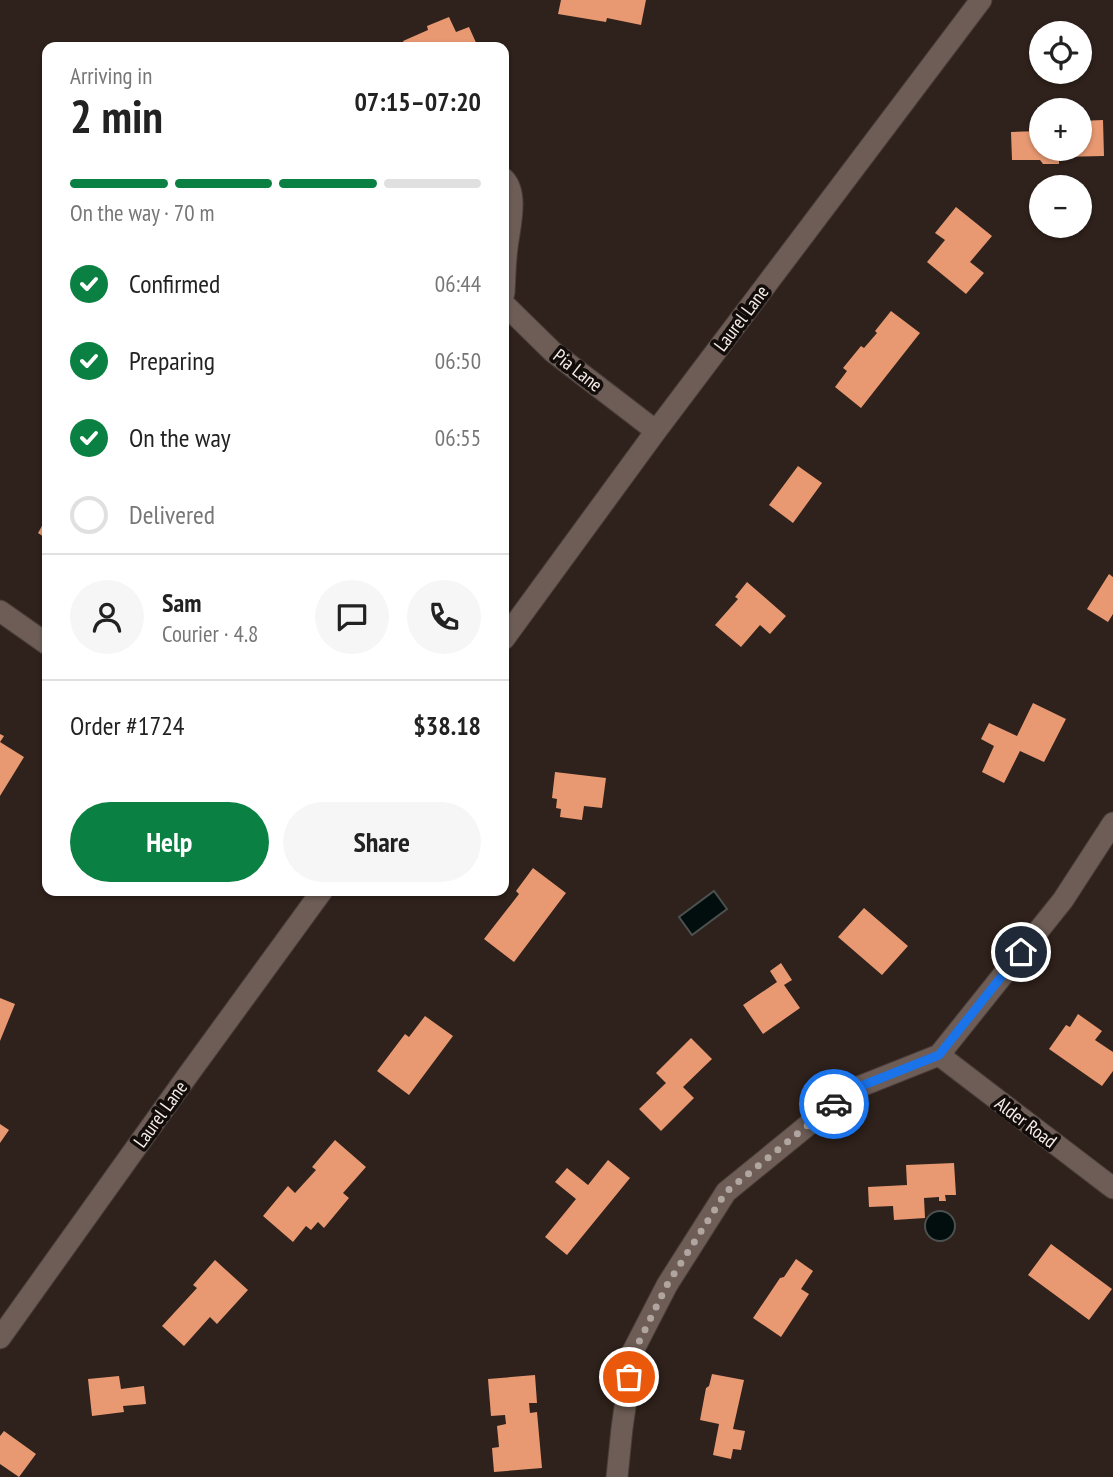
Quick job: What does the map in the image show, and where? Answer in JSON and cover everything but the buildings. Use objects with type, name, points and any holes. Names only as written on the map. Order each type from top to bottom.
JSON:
[{"type":"street","name":"Laurel Lane","points":[[509,632],[656,431],[981,0]]},
{"type":"street","points":[[509,188],[512,205],[509,238]]},
{"type":"street","name":"Pia Lane","points":[[509,309],[553,352],[656,431]]},
{"type":"street","points":[[0,611],[42,640]]},
{"type":"street","points":[[617,1477],[634,1352],[667,1285],[726,1192],[851,1090],[939,1055],[1063,900],[1113,822]]},
{"type":"street","name":"Laurel Lane","points":[[0,1338],[318,896]]},
{"type":"street","name":"Alder Road","points":[[939,1055],[1113,1188]]},
{"type":"shaded area","points":[[714,891],[727,909],[692,935],[679,917]]},
{"type":"shaded area","points":[[940,1211],[951,1215],[955,1226],[951,1237],[940,1241],[929,1237],[925,1226],[929,1215]]},
{"type":"way so far","points":[[629,1377],[634,1352],[667,1285],[726,1192],[834,1104]]},
{"type":"route","points":[[834,1104],[851,1090],[939,1055],[1021,952]]}]
